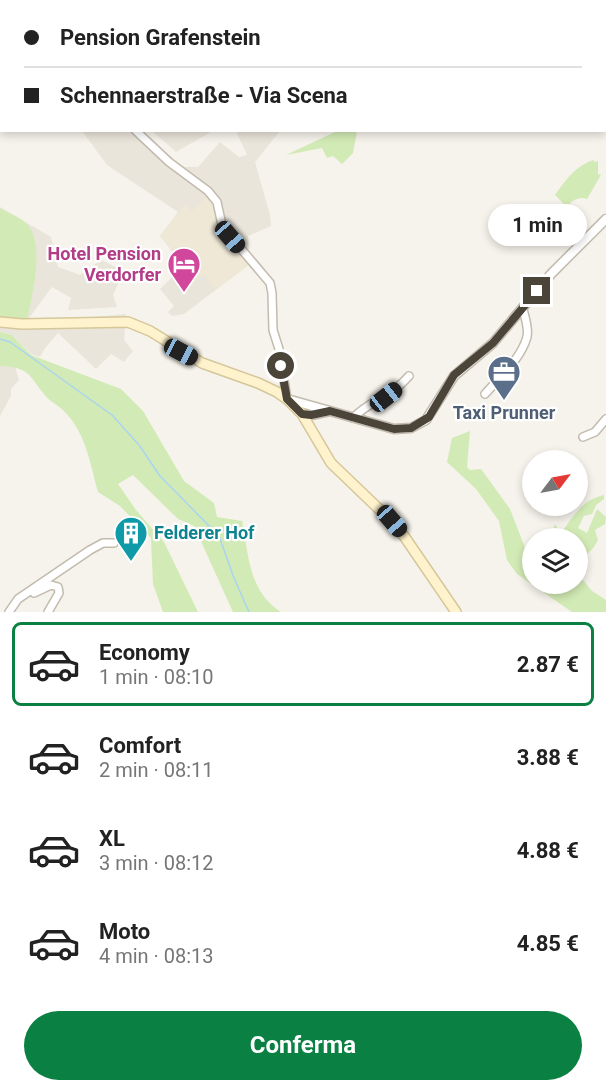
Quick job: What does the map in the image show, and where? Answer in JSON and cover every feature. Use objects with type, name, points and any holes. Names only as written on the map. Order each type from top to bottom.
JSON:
[{"type":"main road","points":[[0,322],[22,324],[128,322],[150,331],[202,363],[258,383],[287,399],[302,414],[332,463],[374,503],[404,536],[456,612]]},
{"type":"street","points":[[137,132],[169,162],[208,191],[217,202],[222,225],[226,231],[270,283],[273,330],[279,349],[287,399],[394,429],[406,429],[418,425],[432,412],[454,375],[493,343],[551,274],[606,219]]},
{"type":"street","points":[[484,394],[512,364],[524,343],[527,330],[523,309]]},
{"type":"street","points":[[353,418],[358,412],[386,397],[402,385],[409,376]]},
{"type":"street","points":[[302,414],[311,405]]},
{"type":"street","points":[[302,414],[327,412]]},
{"type":"street","points":[[313,432],[316,417],[327,412]]},
{"type":"street","points":[[583,437],[595,432],[606,419]]},
{"type":"street","points":[[10,611],[18,599],[90,550],[103,543],[114,543]]},
{"type":"street","points":[[10,611],[40,588],[51,585],[58,587],[59,593],[48,612]]},
{"type":"shaded area","points":[[83,132],[143,132],[182,167],[198,167],[220,142],[239,157],[247,155],[236,132],[279,132],[255,162],[271,226],[248,236],[250,264],[184,314],[172,316],[168,312],[174,306],[160,289],[184,266],[160,236],[178,212],[107,165]]},
{"type":"shaded area","points":[[153,132],[211,132],[176,152]]},
{"type":"shaded area","points":[[208,195],[216,207],[219,219],[250,264],[215,290],[205,275],[195,278],[160,236],[185,204],[192,211]]},
{"type":"shaded area","points":[[0,207],[51,237],[58,267],[80,275],[101,260],[124,271],[113,295],[117,307],[68,310],[71,298],[52,287],[29,318],[52,321],[126,314],[124,340],[133,351],[124,362],[111,354],[96,369],[58,333],[40,357],[31,354],[12,335],[0,332]]},
{"type":"shaded area","points":[[0,366],[15,367],[19,380],[11,389],[11,396],[0,416]]},
{"type":"green space","points":[[335,132],[357,132],[353,153],[342,164],[333,156],[327,158],[322,148],[286,155]]},
{"type":"green space","points":[[594,160],[594,162],[598,161],[598,174],[601,175],[587,199],[576,199],[567,207],[555,195],[576,170]]},
{"type":"green space","points":[[0,208],[28,225],[36,246],[36,272],[27,321],[0,316]]},
{"type":"green space","points":[[0,332],[12,335],[31,355],[121,389],[143,411],[184,481],[214,503],[217,517],[242,521],[256,583],[262,594],[281,612],[233,612],[194,526],[178,519],[133,475],[118,484],[136,510],[164,542],[198,612],[163,612],[153,584],[151,538],[120,506],[98,492],[83,439],[65,412],[46,396],[31,376],[23,370],[0,366]]},
{"type":"green space","points":[[470,431],[467,467],[470,470],[481,469],[510,509],[522,540],[522,577],[507,560],[499,521],[476,489],[447,462],[452,438]]},
{"type":"green space","points":[[604,495],[604,499],[596,505],[592,514],[588,515],[588,502]]},
{"type":"green space","points":[[597,509],[606,517],[605,524],[595,530],[598,540],[588,553],[588,531]]},
{"type":"green space","points":[[573,516],[584,516],[578,528],[565,528]]},
{"type":"green space","points":[[588,586],[606,600],[606,612],[572,612],[546,594],[588,594]]},
{"type":"waterway","points":[[0,339],[10,342],[112,415],[139,445],[160,476],[219,536],[249,612]]},
{"type":"place","name":"Hotel Pension Verdorfer","points":[[184,293]]},
{"type":"place","name":"Taxi Prunner","points":[[504,401]]},
{"type":"place","name":"Felderer Hof","points":[[131,562]]},
{"type":"route","points":[[281,366],[287,399],[302,414],[311,415],[330,411],[394,429],[411,428],[429,417],[454,375],[504,332],[537,291]]}]
